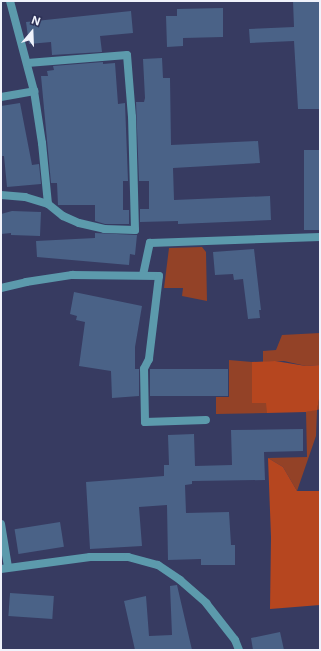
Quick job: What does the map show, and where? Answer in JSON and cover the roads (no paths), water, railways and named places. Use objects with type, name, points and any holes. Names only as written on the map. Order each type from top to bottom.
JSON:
[{"type":"street","points":[[10,1],[34,91],[42,143],[48,204]]},
{"type":"street","points":[[1,195],[25,197],[48,204],[63,216],[79,223],[104,229],[135,230],[132,117],[127,55],[27,63]]},
{"type":"street","points":[[1,97],[34,91]]},
{"type":"street","points":[[144,275],[150,243],[320,237]]},
{"type":"street","points":[[1,288],[26,282],[72,275],[159,276],[149,359],[144,369],[144,422],[206,420]]},
{"type":"street","points":[[1,524],[4,568],[90,556],[128,557],[158,566],[180,580],[206,603],[235,640],[239,650]]}]
